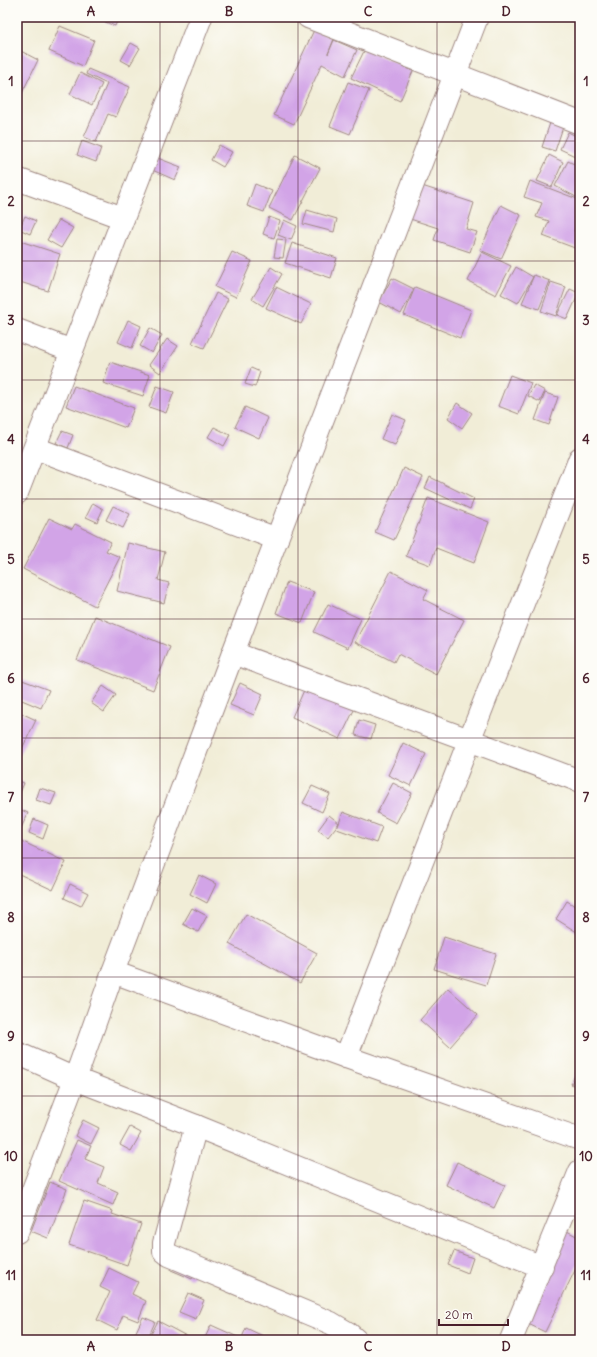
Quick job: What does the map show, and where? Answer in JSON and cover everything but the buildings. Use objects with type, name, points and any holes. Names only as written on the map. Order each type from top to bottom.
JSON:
[{"type":"street","points":[[17,493],[200,17]]},
{"type":"street","points":[[308,17],[580,123]]},
{"type":"street","points":[[17,1232],[233,653],[477,17]]},
{"type":"street","points":[[17,179],[123,218]]},
{"type":"street","points":[[17,330],[72,351]]},
{"type":"street","points":[[35,448],[277,539]]},
{"type":"street","points":[[346,1057],[468,741],[580,458]]},
{"type":"street","points":[[233,653],[468,741],[580,781]]},
{"type":"street","points":[[113,972],[346,1057],[580,1139]]},
{"type":"street","points":[[17,1053],[75,1079],[196,1126],[542,1267]]},
{"type":"street","points":[[196,1126],[164,1243],[164,1251],[169,1255],[331,1323],[348,1333],[356,1340]]},
{"type":"street","points":[[511,1340],[580,1171]]}]
